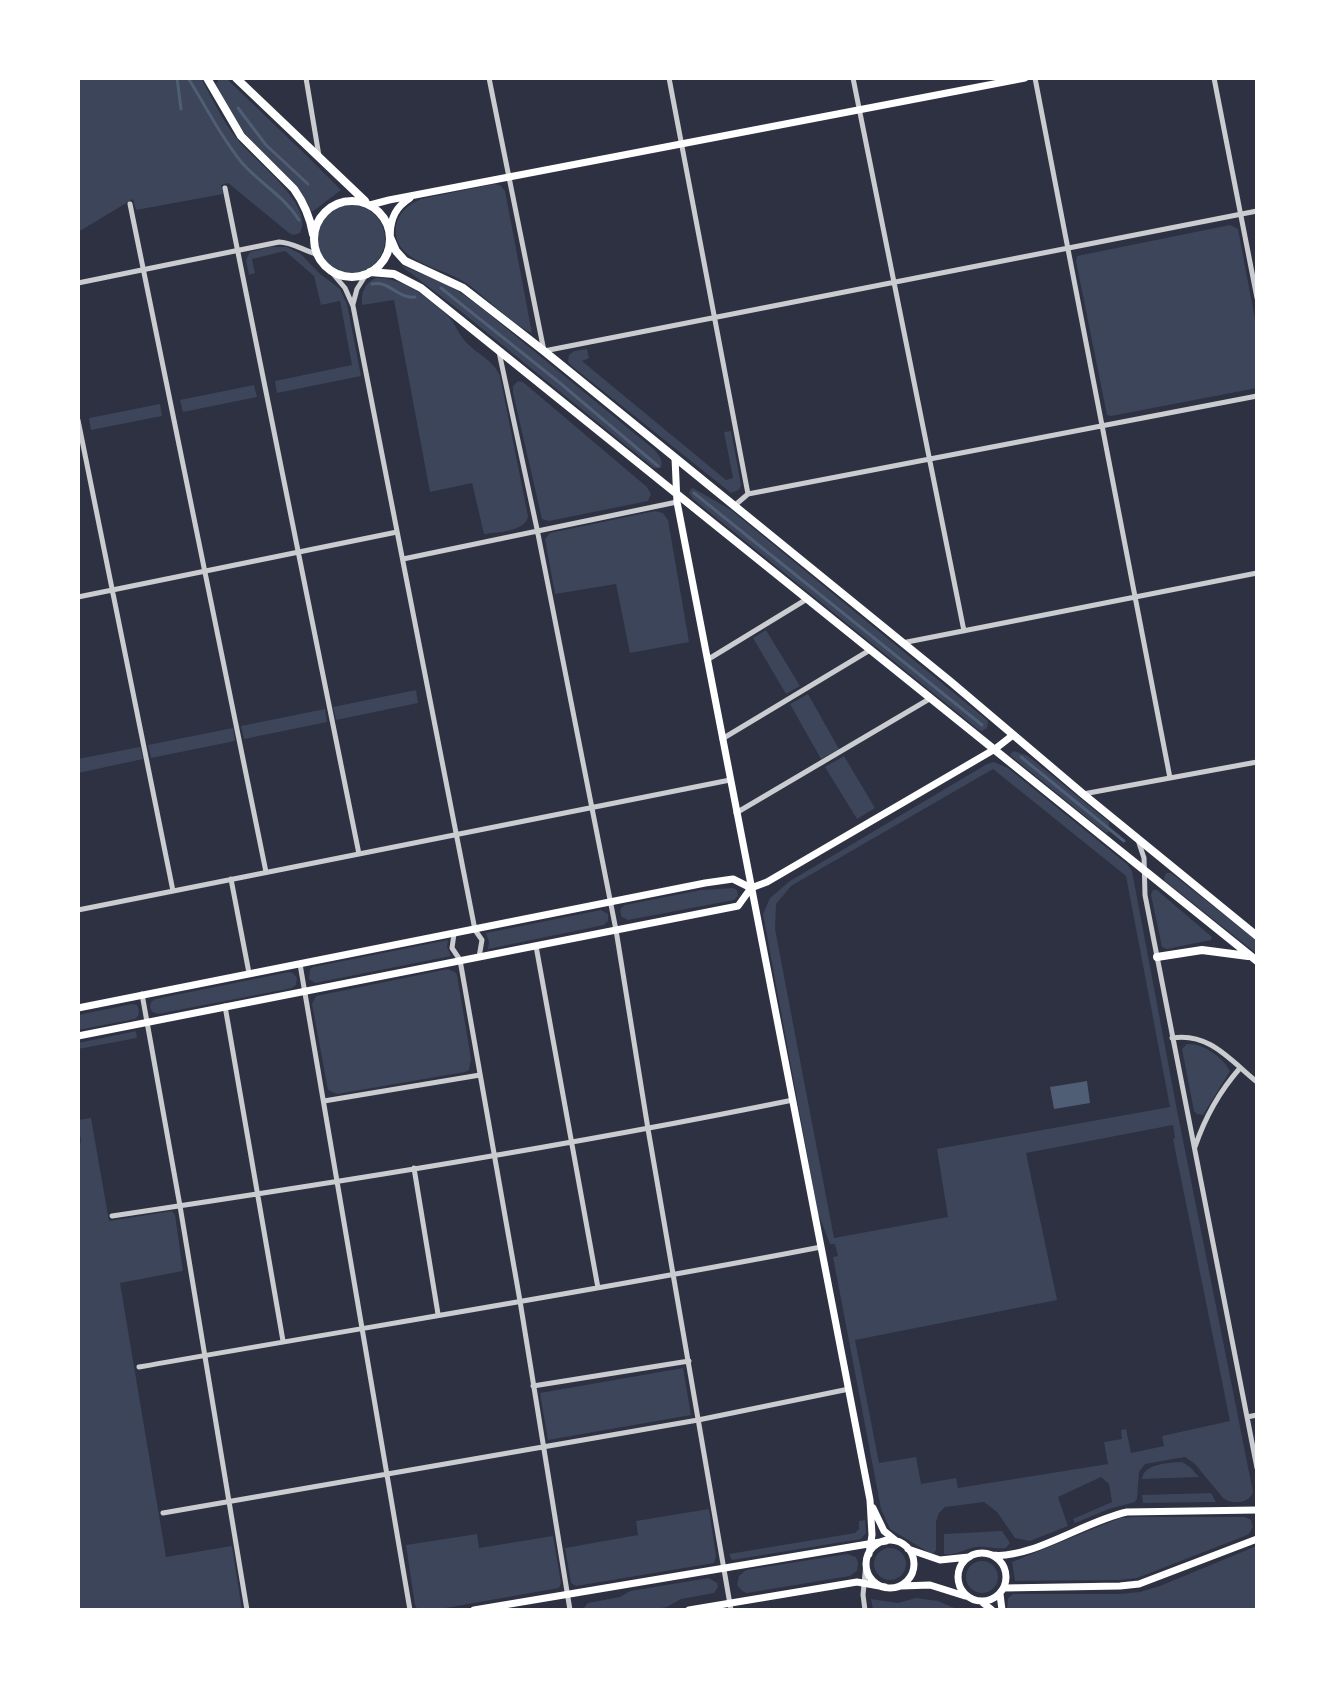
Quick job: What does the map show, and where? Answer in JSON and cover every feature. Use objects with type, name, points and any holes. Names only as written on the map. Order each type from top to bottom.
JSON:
[{"type":"highway","points":[[236,78],[381,214],[396,251],[405,261],[463,288],[544,351],[951,682],[1137,839],[1257,936]]},
{"type":"highway","points":[[208,79],[241,136],[294,189],[306,209],[317,254],[328,268],[350,277],[369,273],[394,274],[421,288],[677,497],[995,749],[1254,959]]},
{"type":"highway","points":[[314,236],[320,217],[335,204],[355,200],[369,204]]},
{"type":"highway","points":[[369,273],[384,260],[389,249],[390,235]]},
{"type":"highway","points":[[1157,957],[1202,950],[1227,952],[1254,959]]},
{"type":"main road","points":[[369,204],[1025,78]]},
{"type":"main road","points":[[390,235],[395,211],[413,196]]},
{"type":"main road","points":[[675,458],[677,497],[707,660],[870,1500],[871,1543],[866,1563],[868,1574],[872,1580],[885,1587]]},
{"type":"main road","points":[[78,1036],[738,906],[751,888],[766,882],[995,749],[1013,735]]},
{"type":"main road","points":[[78,1008],[733,879],[751,888]]},
{"type":"main road","points":[[870,1500],[884,1531],[908,1548],[940,1560],[984,1553],[1003,1556],[1020,1553],[1108,1516],[1127,1512],[1257,1510]]},
{"type":"main road","points":[[982,1602],[995,1598],[1002,1591],[1139,1584],[1257,1539]]},
{"type":"main road","points":[[869,1554],[876,1545],[886,1541]]},
{"type":"main road","points":[[474,1610],[871,1543],[898,1542]]},
{"type":"main road","points":[[898,1586],[907,1580],[913,1570],[913,1558],[908,1548]]},
{"type":"main road","points":[[992,1555],[1002,1563],[1007,1575],[1002,1591],[1002,1610]]},
{"type":"main road","points":[[967,1596],[962,1591],[958,1576],[963,1562],[969,1557]]},
{"type":"main road","points":[[689,1610],[731,1606],[846,1583],[864,1582],[885,1587],[930,1585],[982,1602],[992,1610]]},
{"type":"street","points":[[306,78],[320,158]]},
{"type":"street","points":[[489,78],[544,351],[1257,211]]},
{"type":"street","points":[[669,78],[748,494]]},
{"type":"street","points":[[853,78],[964,631]]},
{"type":"street","points":[[1035,78],[1170,778]]},
{"type":"street","points":[[1214,78],[1257,298]]},
{"type":"street","points":[[225,188],[359,854]]},
{"type":"street","points":[[130,204],[266,872]]},
{"type":"street","points":[[78,282],[284,242],[317,254]]},
{"type":"street","points":[[328,268],[345,288],[353,306],[475,930],[482,940],[479,957]]},
{"type":"street","points":[[353,306],[357,289],[369,273]]},
{"type":"street","points":[[499,351],[616,930],[648,1129],[731,1606]]},
{"type":"street","points":[[734,506],[748,494],[1257,396]]},
{"type":"street","points":[[78,420],[172,891]]},
{"type":"street","points":[[403,559],[677,497]]},
{"type":"street","points":[[78,597],[397,532]]},
{"type":"street","points":[[902,643],[1257,573]]},
{"type":"street","points":[[707,660],[807,599]]},
{"type":"street","points":[[722,738],[870,650]]},
{"type":"street","points":[[736,813],[931,699]]},
{"type":"street","points":[[1083,794],[1257,762]]},
{"type":"street","points":[[78,908],[730,780]]},
{"type":"street","points":[[1137,839],[1144,858],[1145,895],[1257,1468]]},
{"type":"street","points":[[231,879],[249,973]]},
{"type":"street","points":[[454,934],[452,948],[460,960],[520,1301],[570,1610]]},
{"type":"street","points":[[536,946],[598,1288]]},
{"type":"street","points":[[300,964],[410,1610]]},
{"type":"street","points":[[142,994],[180,1206],[247,1610]]},
{"type":"street","points":[[225,1006],[284,1341]]},
{"type":"street","points":[[1172,1038],[1185,1036],[1202,1040],[1257,1082]]},
{"type":"street","points":[[1194,1148],[1211,1109],[1240,1068]]},
{"type":"street","points":[[324,1101],[480,1075]]},
{"type":"street","points":[[112,1216],[494,1156],[648,1129],[793,1100]]},
{"type":"street","points":[[414,1168],[438,1314]]},
{"type":"street","points":[[139,1367],[438,1314],[674,1276],[821,1247]]},
{"type":"street","points":[[533,1386],[689,1361]]},
{"type":"street","points":[[163,1513],[698,1420],[849,1389]]},
{"type":"street","points":[[1247,1417],[1257,1415]]},
{"type":"street","points":[[865,1610],[866,1563]]},
{"type":"shaded area","points":[[78,78],[201,78],[236,138],[291,196],[299,209],[302,222],[300,233],[293,235],[289,233],[228,183],[221,185],[223,194],[136,210],[133,199],[78,232]]},
{"type":"shaded area","points":[[220,78],[227,79],[341,190],[312,212],[299,191],[240,126],[216,84]]},
{"type":"shaded area","points":[[494,184],[500,185],[505,191],[532,333],[516,324],[466,283],[410,256],[401,248],[396,238],[399,216],[417,201]]},
{"type":"shaded area","points":[[351,205],[364,208],[375,215],[382,226],[385,239],[382,252],[375,263],[364,270],[351,273],[338,270],[327,263],[320,252],[317,239],[320,226],[327,215],[338,208]]},
{"type":"shaded area","points":[[1230,225],[1238,229],[1257,330],[1257,388],[1107,415],[1076,261],[1077,256]]},
{"type":"shaded area","points":[[270,247],[287,247],[301,254],[319,273],[340,289],[347,304],[361,376],[277,393],[275,381],[352,365],[340,301],[321,305],[314,276],[285,251],[252,259],[255,273],[249,275],[246,260],[250,252]]},
{"type":"shaded area","points":[[400,265],[451,286],[474,302],[653,448],[661,459],[661,468],[654,468]]},
{"type":"shaded area","points":[[376,278],[395,281],[425,296],[449,317],[464,340],[497,370],[528,516],[526,521],[517,528],[484,534],[472,483],[430,492],[394,300],[362,305],[364,289]]},
{"type":"shaded area","points":[[587,349],[589,358],[582,361],[726,480],[733,478],[724,432],[731,431],[741,485],[739,490],[731,493],[568,362],[569,355],[574,351]]},
{"type":"shaded area","points":[[518,381],[523,382],[647,487],[651,494],[648,501],[549,521],[542,519],[513,393],[513,386]]},
{"type":"shaded area","points":[[254,385],[257,397],[183,412],[180,400]]},
{"type":"shaded area","points":[[160,404],[162,416],[91,430],[89,418]]},
{"type":"shaded area","points":[[693,488],[731,510],[987,720],[987,728],[979,730],[693,499],[689,493]]},
{"type":"shaded area","points":[[655,511],[663,513],[668,520],[689,642],[630,653],[616,584],[555,594],[545,539],[550,533]]},
{"type":"shaded area","points":[[766,630],[800,686],[786,694],[753,638]]},
{"type":"shaded area","points":[[416,690],[418,703],[336,720],[333,707]]},
{"type":"shaded area","points":[[808,694],[839,749],[821,759],[790,704]]},
{"type":"shaded area","points":[[325,709],[327,722],[244,739],[241,726]]},
{"type":"shaded area","points":[[233,728],[235,741],[151,758],[148,745]]},
{"type":"shaded area","points":[[140,747],[143,759],[78,773],[78,759]]},
{"type":"shaded area","points":[[1014,751],[1028,756],[1109,822],[1109,832],[1106,833],[1011,756],[1010,754]]},
{"type":"shaded area","points":[[844,756],[875,808],[857,819],[825,767]]},
{"type":"shaded area","points":[[994,762],[1008,768],[1127,864],[1132,871],[1253,1492],[1248,1499],[1240,1502],[1223,1498],[1195,1464],[1185,1457],[1145,1464],[1139,1472],[1135,1502],[1109,1509],[1075,1523],[1073,1519],[1112,1502],[1109,1484],[1101,1477],[1058,1497],[1068,1526],[1030,1541],[1015,1538],[997,1512],[984,1502],[945,1507],[939,1513],[936,1522],[936,1550],[931,1554],[890,1529],[881,1509],[833,1257],[838,1256],[835,1244],[830,1244],[818,1213],[763,914],[770,898],[790,881]],"holes":[[[993,769],[1126,876],[1170,1107],[937,1149],[948,1217],[834,1238],[775,929],[776,904],[791,886]],[[1173,1125],[1175,1138],[1173,1139],[1230,1421],[1162,1436],[1164,1446],[1131,1453],[1126,1429],[1121,1430],[1122,1439],[1104,1442],[1108,1464],[958,1488],[956,1478],[921,1484],[916,1457],[879,1463],[855,1340],[1057,1300],[1026,1153]]]},
{"type":"shaded area","points":[[1166,873],[1171,873],[1257,941],[1257,954],[1165,881]]},
{"type":"shaded area","points":[[733,888],[737,890],[738,896],[734,900],[628,920],[620,913],[621,908],[625,905],[701,890]]},
{"type":"shaded area","points":[[1153,890],[1157,890],[1212,937],[1211,940],[1167,949],[1162,947],[1151,895]]},
{"type":"shaded area","points":[[601,910],[608,914],[608,921],[604,925],[488,949],[489,942],[486,933]]},
{"type":"shaded area","points":[[448,940],[447,947],[451,956],[315,983],[309,979],[310,969],[313,967]]},
{"type":"shaded area","points":[[448,969],[457,975],[471,1059],[469,1070],[337,1094],[328,1090],[312,1004],[316,996]]},
{"type":"shaded area","points":[[289,972],[297,978],[296,985],[292,988],[158,1014],[152,1012],[150,1007],[151,1002],[155,999]]},
{"type":"shaded area","points":[[132,1004],[137,1005],[139,1010],[135,1019],[78,1030],[78,1015]]},
{"type":"shaded area","points":[[136,1031],[137,1038],[78,1049],[78,1043]]},
{"type":"shaded area","points":[[1187,1044],[1193,1044],[1212,1052],[1230,1071],[1203,1115],[1194,1111],[1182,1049]]},
{"type":"shaded area","points":[[1087,1081],[1090,1103],[1054,1109],[1050,1087]]},
{"type":"shaded area","points":[[91,1118],[109,1221],[172,1211],[175,1215],[183,1271],[120,1283],[166,1557],[232,1546],[242,1610],[78,1610],[78,1158],[81,1138],[78,1133],[78,1120]]},
{"type":"shaded area","points":[[683,1368],[691,1415],[548,1440],[540,1393]]},
{"type":"shaded area","points":[[1182,1462],[1199,1477],[1142,1479],[1147,1470],[1152,1467]]},
{"type":"shaded area","points":[[1211,1493],[1216,1502],[1143,1503],[1142,1495]]},
{"type":"shaded area","points":[[709,1509],[716,1556],[714,1563],[576,1586],[571,1583],[565,1548],[638,1535],[636,1521]]},
{"type":"shaded area","points":[[1245,1517],[1251,1520],[1253,1527],[1245,1536],[1137,1578],[1015,1581],[1012,1562],[1120,1518]]},
{"type":"shaded area","points":[[865,1520],[866,1533],[861,1539],[732,1560],[729,1554],[855,1533],[859,1529],[859,1521]]},
{"type":"shaded area","points":[[1002,1531],[1010,1543],[1006,1548],[977,1547],[953,1554],[944,1554],[944,1534]]},
{"type":"shaded area","points":[[477,1534],[479,1548],[553,1536],[561,1583],[559,1588],[434,1610],[418,1610],[415,1605],[406,1545]]},
{"type":"shaded area","points":[[1257,1547],[1257,1610],[1007,1610],[1008,1598],[1013,1594],[1140,1592]]},
{"type":"shaded area","points":[[890,1548],[901,1553],[906,1564],[901,1575],[890,1580],[879,1575],[874,1564],[879,1553]]},
{"type":"shaded area","points":[[847,1554],[856,1557],[858,1563],[857,1571],[850,1576],[747,1593],[737,1585],[739,1576],[746,1570]]},
{"type":"shaded area","points":[[982,1561],[994,1565],[998,1577],[994,1589],[982,1593],[970,1589],[966,1577],[970,1565]]},
{"type":"shaded area","points":[[709,1578],[717,1583],[718,1587],[714,1593],[681,1599],[667,1607],[650,1610],[582,1610],[588,1603],[620,1597],[630,1591]]},
{"type":"shaded area","points":[[916,1598],[938,1601],[959,1610],[873,1610],[871,1599],[898,1603]]},
{"type":"waterway","points":[[177,78],[181,109]]},
{"type":"waterway","points":[[188,78],[235,154],[250,171],[287,204],[299,220]]},
{"type":"waterway","points":[[238,108],[266,145],[308,184]]},
{"type":"waterway","points":[[372,284],[378,283],[409,297],[415,297]]},
{"type":"waterway","points":[[441,288],[560,383],[658,466]]},
{"type":"waterway","points":[[694,493],[982,725]]},
{"type":"waterway","points":[[1021,757],[1124,841]]}]
